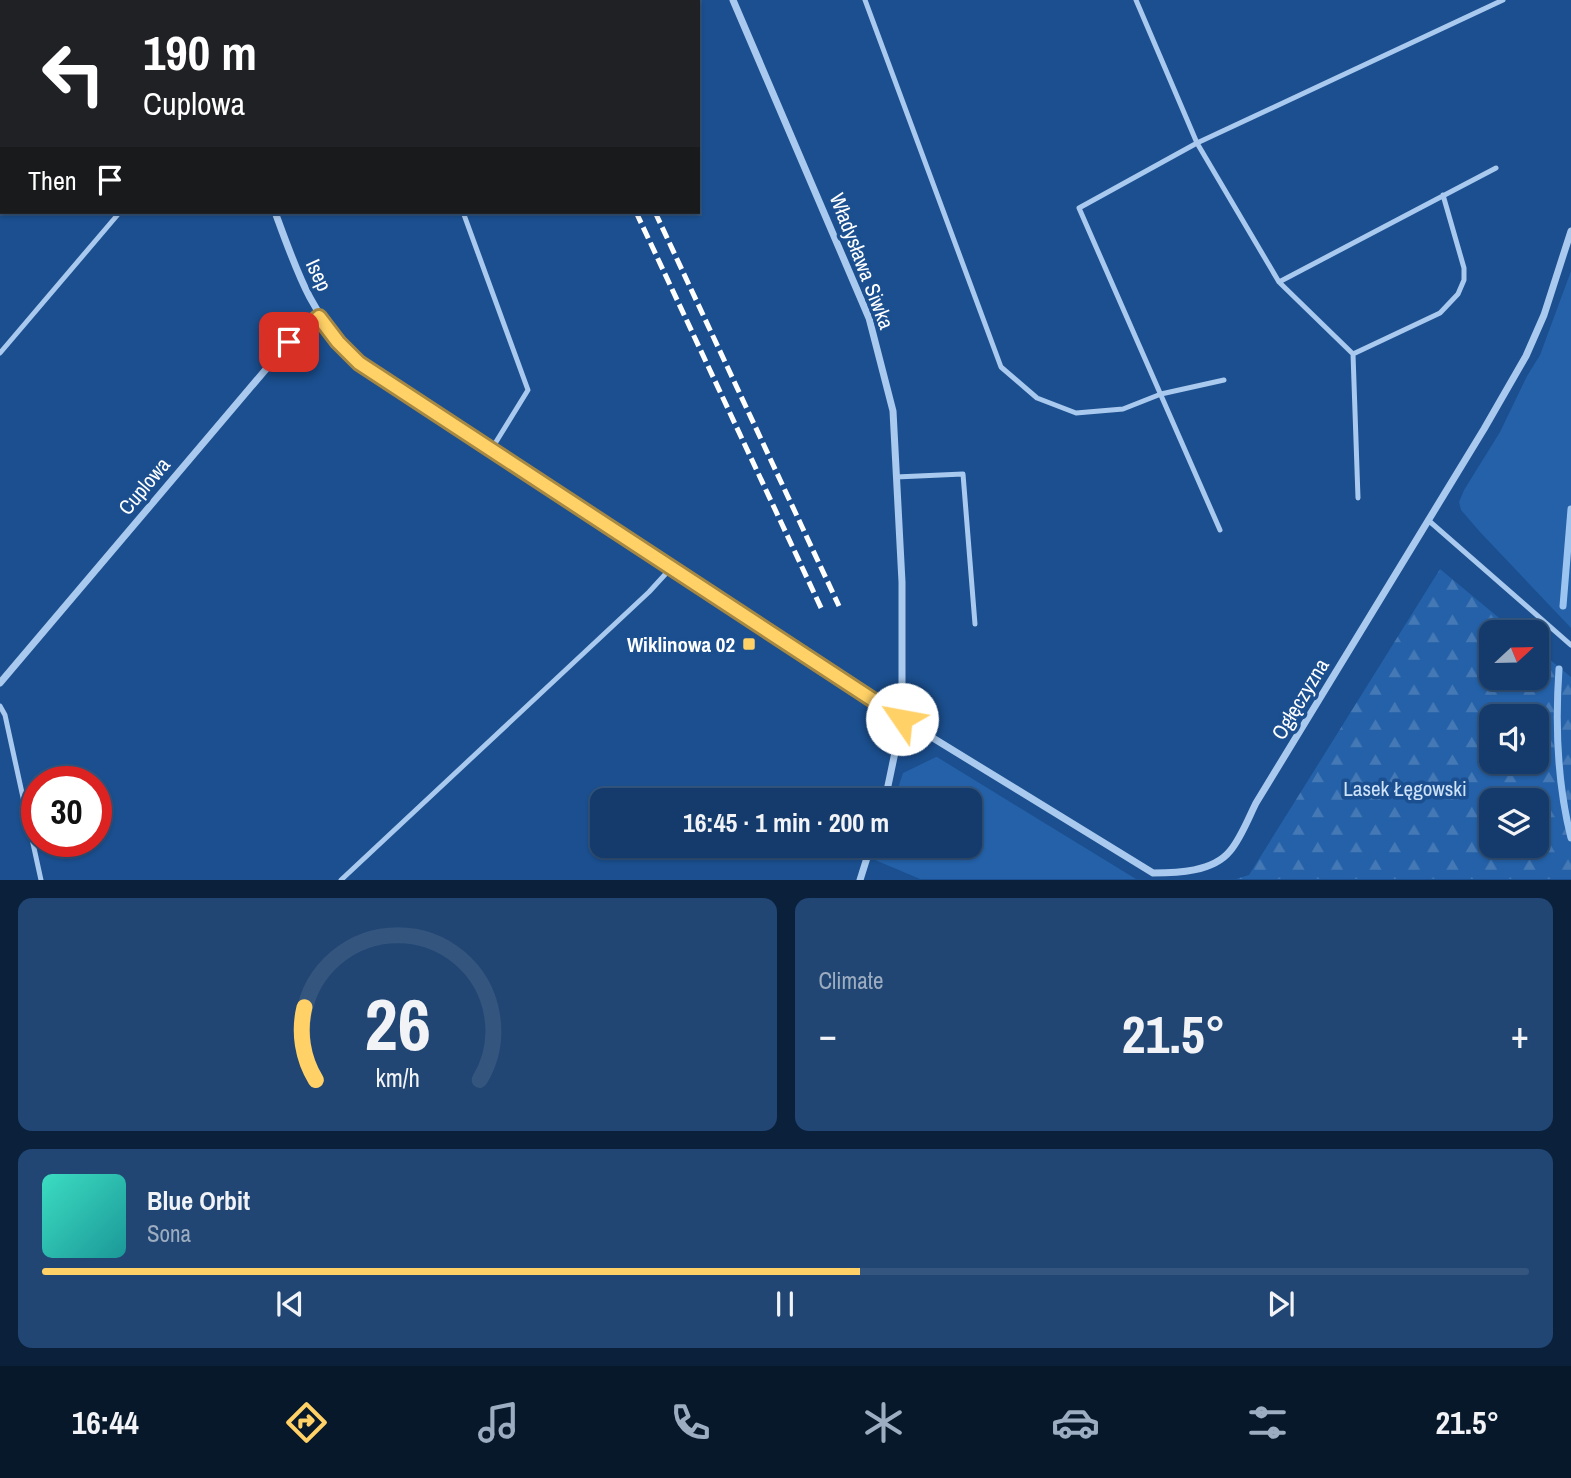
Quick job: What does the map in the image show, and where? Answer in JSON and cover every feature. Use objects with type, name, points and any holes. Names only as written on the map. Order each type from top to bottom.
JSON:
[{"type":"street","name":"Władysława Siwka","points":[[733,0],[869,318],[892,411],[902,582],[902,719],[888,788]]},
{"type":"street","name":"Isep","points":[[276,214],[319,317],[359,363],[902,719]]},
{"type":"street","name":"Ogłęczyzna","points":[[902,719],[1153,873],[1177,873],[1206,867],[1229,853],[1256,803],[1526,356],[1544,315],[1571,231]]},
{"type":"street","name":"Cuplowa","points":[[0,683],[289,342],[319,317]]},
{"type":"street","points":[[860,880],[867,858]]},
{"type":"lane","points":[[865,0],[1001,367],[1037,398],[1076,413],[1123,409],[1161,394],[1224,380]]},
{"type":"lane","points":[[1136,0],[1197,143],[1279,282],[1353,354],[1358,498]]},
{"type":"lane","points":[[1220,530],[1079,208],[1197,143],[1503,0]]},
{"type":"lane","points":[[1279,282],[1496,168]]},
{"type":"lane","points":[[1353,354],[1440,313],[1458,294],[1464,280],[1464,268],[1443,195]]},
{"type":"lane","points":[[0,354],[118,214]]},
{"type":"lane","points":[[464,214],[528,390],[491,450]]},
{"type":"lane","points":[[896,477],[963,474],[975,624]]},
{"type":"lane","points":[[1428,520],[1571,645]]},
{"type":"lane","points":[[341,880],[649,592],[671,568]]},
{"type":"lane","points":[[0,706],[5,715],[41,880]]},
{"type":"green space","points":[[1571,271],[1571,628],[1480,532],[1461,510],[1459,502],[1500,432],[1540,355]]},
{"type":"green space","name":"Lasek Łęgowski","points":[[1440,569],[1502,620],[1479,620],[1479,690],[1549,690],[1549,659],[1571,677],[1571,879],[1236,879],[1249,875]]},
{"type":"green space","points":[[936,757],[1136,879],[920,879],[875,860],[982,858],[982,788],[898,788],[903,773]]},
{"type":"waterway","points":[[1563,606],[1571,509]]},
{"type":"waterway","points":[[1559,669],[1558,754],[1571,838]]},
{"type":"railway","points":[[637,214],[823,612]]},
{"type":"railway","points":[[656,214],[839,606]]},
{"type":"place","name":"Wiklinowa 02","points":[[749,644]]},
{"type":"route","points":[[289,342],[319,317],[359,363],[902,719]]}]
